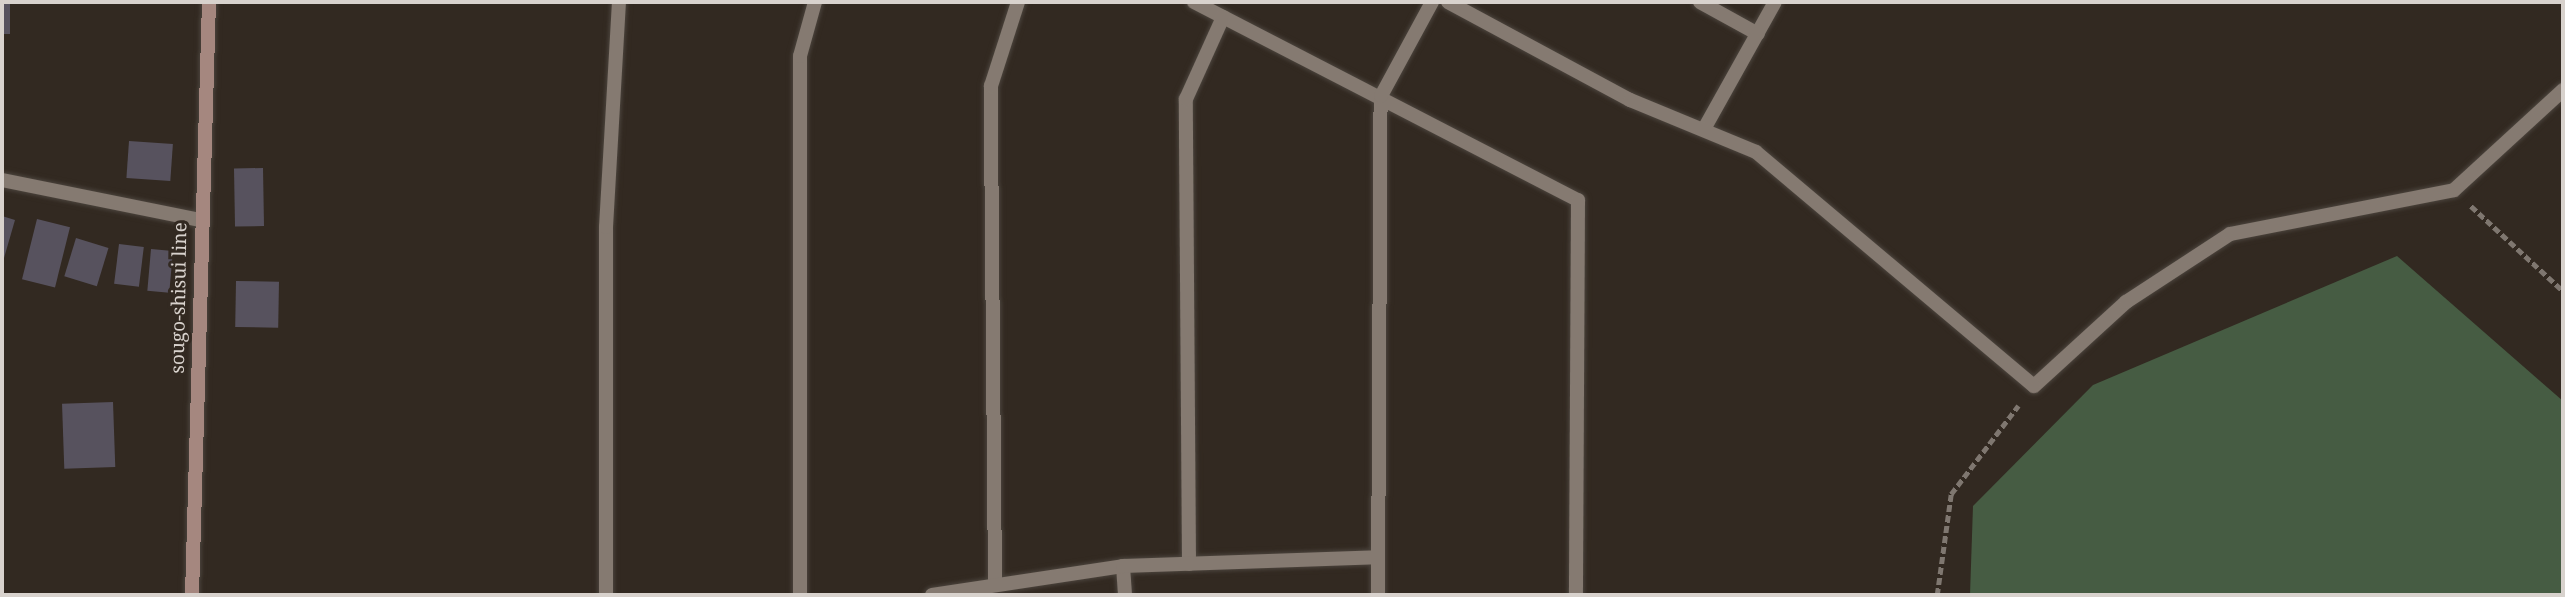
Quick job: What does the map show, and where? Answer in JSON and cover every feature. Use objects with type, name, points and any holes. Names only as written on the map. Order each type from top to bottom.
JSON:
[{"type":"main road","name":"sougo-shisui line","points":[[192,595],[200,220],[209,2]]},
{"type":"street","points":[[606,595],[606,227],[619,2]]},
{"type":"street","points":[[800,595],[800,56],[815,2]]},
{"type":"street","points":[[995,585],[991,86],[1018,2]]},
{"type":"street","points":[[1194,2],[1381,96],[1578,200],[1576,595]]},
{"type":"street","points":[[1378,595],[1381,96],[1432,2]]},
{"type":"street","points":[[1448,2],[1630,100],[1756,152],[2034,386],[2126,302],[2230,234],[2454,190],[2563,90]]},
{"type":"street","points":[[1700,2],[1758,34]]},
{"type":"street","points":[[1704,129],[1775,2]]},
{"type":"street","points":[[1189,564],[1186,99],[1223,17]]},
{"type":"street","points":[[2,180],[200,220]]},
{"type":"street","points":[[932,595],[1123,566],[1377,557]]},
{"type":"street","points":[[1123,566],[1125,595]]},
{"type":"path","points":[[2454,190],[2563,291]]},
{"type":"path","points":[[1937,595],[1951,494],[2034,386]]},
{"type":"green space","points":[[2397,256],[2563,401],[2563,595],[1970,595],[1973,506],[2093,385]]},
{"type":"building","points":[[2,2],[10,2],[10,34],[2,34]]},
{"type":"building","points":[[129,141],[173,144],[170,181],[126,178]]},
{"type":"building","points":[[263,168],[264,226],[235,226],[234,169]]},
{"type":"building","points":[[2,216],[15,220],[4,258],[2,257]]},
{"type":"building","points":[[37,219],[70,227],[55,287],[22,279]]},
{"type":"building","points":[[76,238],[109,248],[97,286],[64,276]]},
{"type":"building","points":[[119,244],[144,247],[139,287],[114,284]]},
{"type":"building","points":[[151,249],[173,251],[169,293],[147,291]]},
{"type":"building","points":[[236,281],[279,282],[278,328],[235,327]]},
{"type":"building","points":[[113,402],[115,467],[64,469],[62,404]]}]
